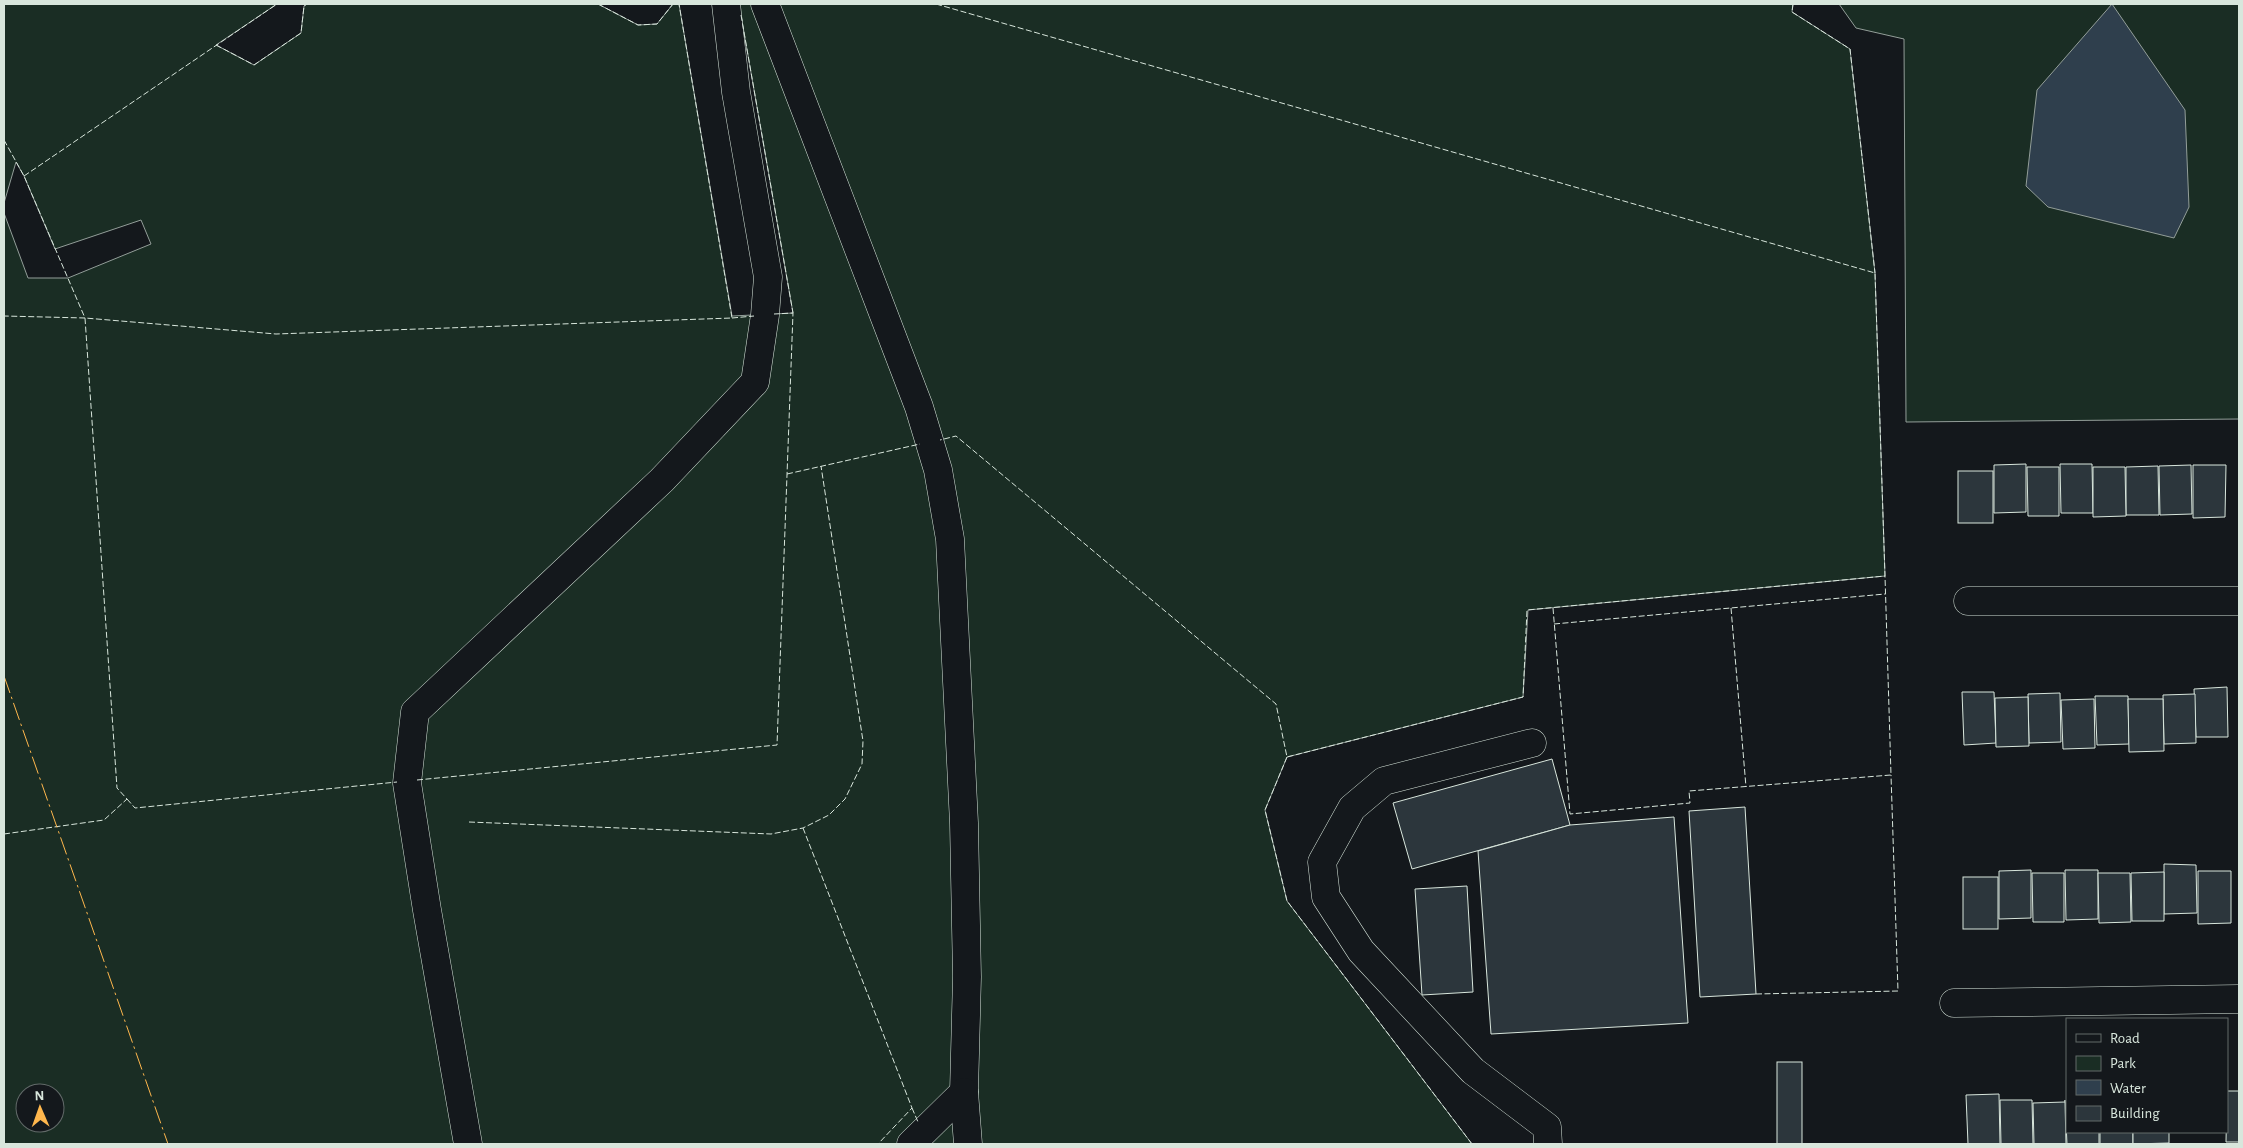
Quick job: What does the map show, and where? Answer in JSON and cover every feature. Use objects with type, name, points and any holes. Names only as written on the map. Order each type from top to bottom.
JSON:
[{"type":"lane","points":[[468,1144],[427,910],[407,782],[416,712],[662,480],[755,382],[768,277],[736,92],[726,4]]},
{"type":"lane","points":[[765,4],[919,407],[938,470],[950,539],[964,823],[968,977],[964,1092],[968,1144]]},
{"type":"lane","points":[[1968,600],[2239,601]]},
{"type":"lane","points":[[1532,743],[1384,781],[1352,808],[1322,862],[1326,897],[1361,951],[1473,1071],[1547,1127],[1548,1144]]},
{"type":"lane","points":[[1954,1003],[2239,1000]]},
{"type":"lane","points":[[911,1144],[964,1092]]},
{"type":"green space","points":[[4,4],[277,4],[216,45],[254,65],[301,33],[304,6],[307,4],[598,4],[638,25],[657,24],[673,4],[679,4],[732,316],[793,313],[739,4],[1793,4],[1792,12],[1850,49],[1875,273],[1885,576],[1528,610],[1523,697],[1287,757],[1265,810],[1287,901],[1472,1144],[4,1144],[4,213],[28,278],[68,278],[151,244],[141,220],[55,249],[24,176],[16,162],[4,203]]},
{"type":"green space","points":[[1839,4],[2239,4],[2239,419],[1906,422],[1904,39],[1856,28]]},
{"type":"water","points":[[2112,4],[2185,110],[2189,207],[2174,238],[2048,207],[2026,186],[2037,90]]},
{"type":"building","points":[[2026,464],[2026,512],[1994,513],[1994,465]]},
{"type":"building","points":[[2060,464],[2092,464],[2093,513],[2061,513]]},
{"type":"building","points":[[2191,465],[2192,514],[2160,515],[2159,466]]},
{"type":"building","points":[[2193,465],[2226,465],[2225,517],[2193,518]]},
{"type":"building","points":[[2158,466],[2159,515],[2126,515],[2126,467]]},
{"type":"building","points":[[2027,467],[2059,467],[2059,516],[2028,516]]},
{"type":"building","points":[[2093,467],[2125,467],[2126,516],[2093,517]]},
{"type":"building","points":[[1958,471],[1993,471],[1993,523],[1958,523]]},
{"type":"building","points":[[2227,687],[2228,737],[2196,737],[2194,689]]},
{"type":"building","points":[[1962,692],[1994,692],[1996,743],[1964,745]]},
{"type":"building","points":[[2060,693],[2061,742],[2029,743],[2028,694]]},
{"type":"building","points":[[2195,694],[2196,743],[2164,744],[2163,695]]},
{"type":"building","points":[[2095,696],[2128,696],[2129,744],[2097,745]]},
{"type":"building","points":[[2028,697],[2029,746],[1996,747],[1995,698]]},
{"type":"building","points":[[2094,699],[2095,748],[2063,749],[2061,700]]},
{"type":"building","points":[[2128,699],[2163,699],[2164,751],[2129,752]]},
{"type":"building","points":[[1552,759],[1570,825],[1412,869],[1393,803]]},
{"type":"building","points":[[1745,807],[1756,994],[1700,997],[1689,811]]},
{"type":"building","points":[[1674,817],[1688,1023],[1491,1034],[1478,851],[1570,825]]},
{"type":"building","points":[[2164,864],[2196,865],[2197,913],[2164,914]]},
{"type":"building","points":[[2031,870],[2031,918],[1999,919],[1999,871]]},
{"type":"building","points":[[2065,870],[2098,870],[2098,919],[2066,920]]},
{"type":"building","points":[[2198,871],[2231,871],[2231,923],[2198,924]]},
{"type":"building","points":[[2164,872],[2164,921],[2132,921],[2131,873]]},
{"type":"building","points":[[2032,873],[2064,873],[2064,922],[2033,922]]},
{"type":"building","points":[[2098,873],[2130,873],[2131,922],[2099,923]]},
{"type":"building","points":[[1963,877],[1998,877],[1998,929],[1963,929]]},
{"type":"building","points":[[1467,886],[1473,992],[1422,995],[1415,889]]},
{"type":"building","points":[[1777,1062],[1802,1062],[1802,1144],[1777,1144]]},
{"type":"building","points":[[2228,1091],[2239,1091],[2239,1142],[2226,1142],[2226,1133],[2228,1133]]},
{"type":"building","points":[[1999,1094],[2000,1144],[1968,1144],[1966,1095]]},
{"type":"building","points":[[2000,1100],[2032,1100],[2033,1144],[2001,1144]]},
{"type":"building","points":[[2065,1102],[2066,1144],[2034,1144],[2033,1103]]},
{"type":"building","points":[[2066,1133],[2099,1133],[2099,1144],[2067,1144]]},
{"type":"building","points":[[2100,1133],[2133,1133],[2133,1144],[2100,1144]]},
{"type":"building","points":[[2133,1133],[2169,1133],[2169,1143],[2133,1144]]},
{"type":"fence","points":[[24,176],[277,4]]},
{"type":"fence","points":[[216,45],[254,65],[301,33],[304,6],[307,4]]},
{"type":"fence","points":[[598,4],[638,25],[657,24],[673,4]]},
{"type":"fence","points":[[4,834],[104,820],[127,799],[117,788],[85,318],[276,334],[732,318],[679,4]]},
{"type":"fence","points":[[936,4],[1875,273],[1885,576],[1527,610],[1523,697],[1287,757],[1276,704],[956,436],[940,440]]},
{"type":"fence","points":[[1793,4],[1792,12],[1850,49],[1875,273]]},
{"type":"fence","points":[[741,15],[793,313]]},
{"type":"fence","points":[[4,140],[24,176],[85,318],[4,316]]},
{"type":"fence","points":[[417,780],[777,745],[793,313],[774,314]]},
{"type":"fence","points":[[732,318],[754,316]]},
{"type":"fence","points":[[787,474],[920,444]]},
{"type":"fence","points":[[469,822],[771,834],[803,828],[829,815],[845,799],[862,764],[863,741],[821,466]]},
{"type":"fence","points":[[1553,608],[1570,814],[1690,803],[1689,791],[1891,775],[1885,576]]},
{"type":"fence","points":[[1554,624],[1885,594]]},
{"type":"fence","points":[[1731,608],[1746,787]]},
{"type":"fence","points":[[1287,757],[1265,810],[1287,901],[1472,1144]]},
{"type":"fence","points":[[1756,994],[1898,991],[1891,775]]},
{"type":"fence","points":[[127,799],[135,808],[397,782]]},
{"type":"fence","points":[[803,828],[912,1108],[878,1144]]},
{"type":"fence","points":[[912,1108],[918,1122]]},
{"type":"power","points":[[4,676],[168,1144]]}]
